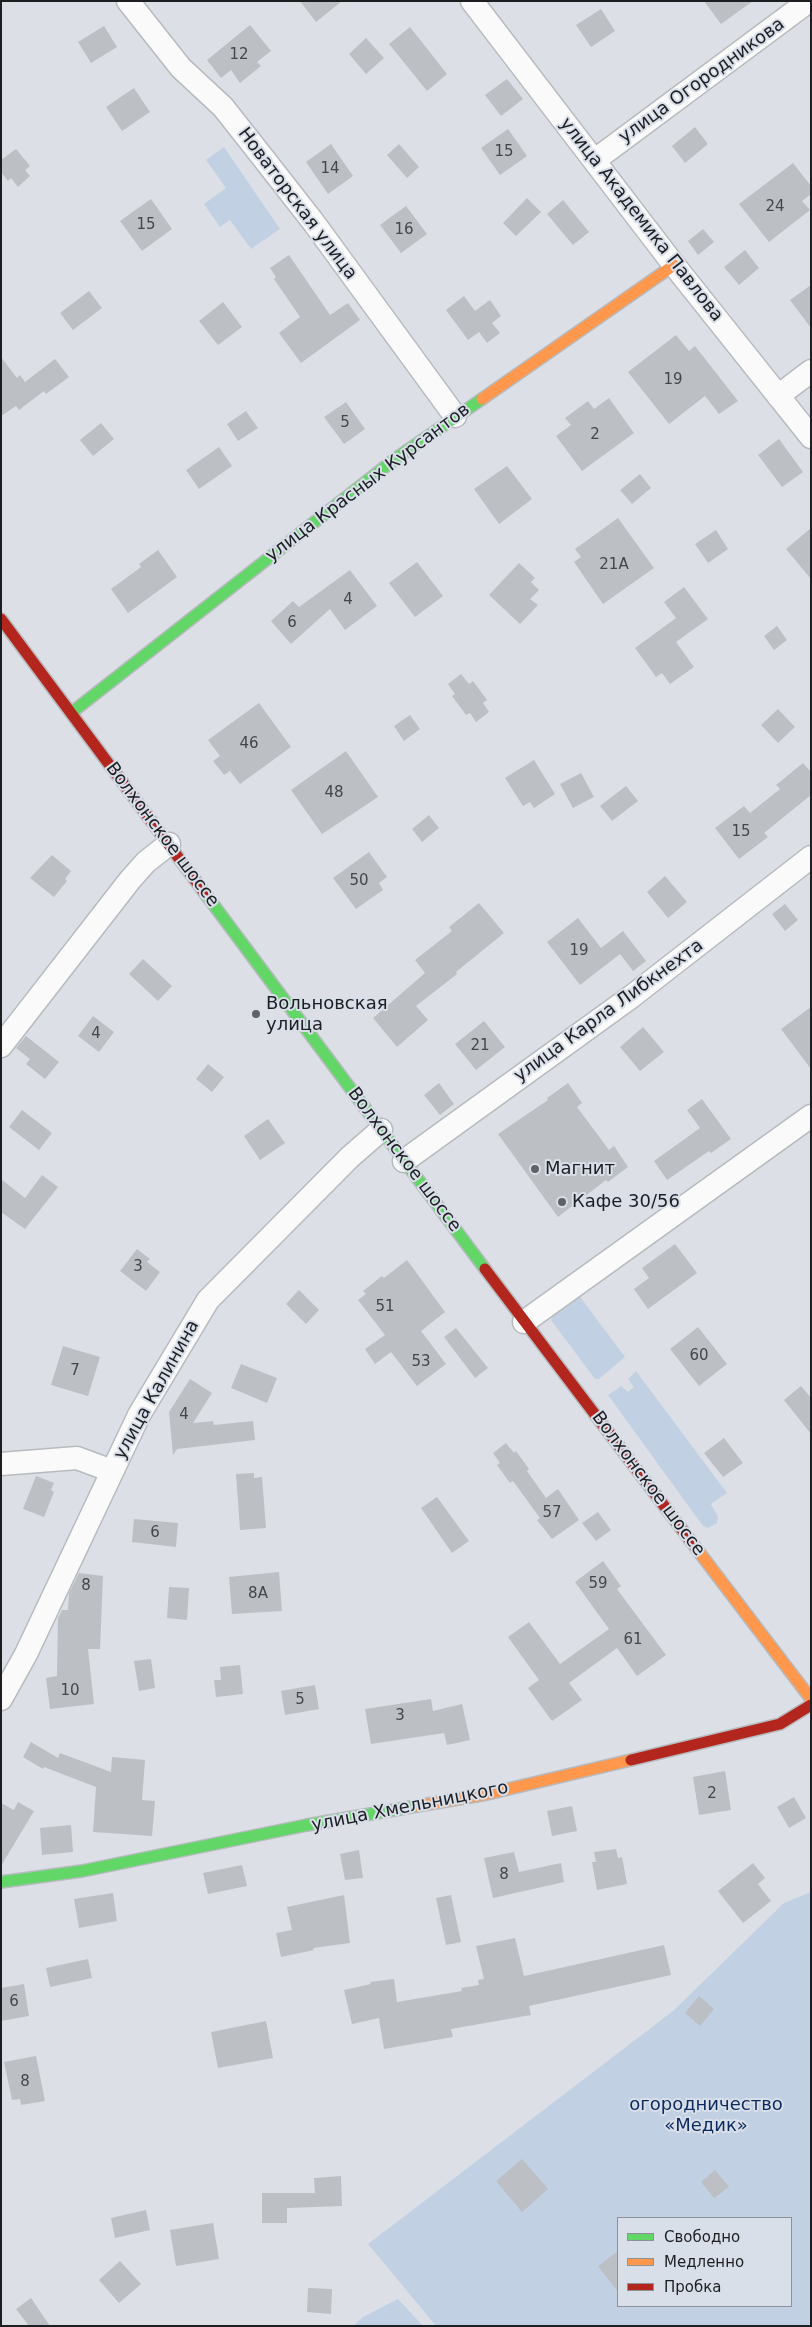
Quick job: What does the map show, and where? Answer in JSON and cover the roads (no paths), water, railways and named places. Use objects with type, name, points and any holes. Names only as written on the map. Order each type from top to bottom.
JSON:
[{"type":"street","name":"Новаторская улица","points":[[128,1],[181,68],[223,107],[314,222],[455,416]]},
{"type":"street","name":"улица Академика Павлова","points":[[472,1],[674,265],[811,437]]},
{"type":"street","name":"улица Огородникова","points":[[595,160],[809,1]]},
{"type":"street","name":"улица Красных Курсантов","points":[[71,713],[395,458],[674,265]]},
{"type":"street","points":[[778,396],[811,371]]},
{"type":"street","name":"Волхонское шоссе","points":[[1,619],[524,1322],[811,1699]]},
{"type":"street","points":[[1,1046],[130,880],[146,862],[169,844]]},
{"type":"street","name":"улица Карла Либкнехта","points":[[404,1161],[631,997],[811,857]]},
{"type":"street","points":[[524,1322],[811,1116]]},
{"type":"street","name":"улица Калинина","points":[[1,1699],[26,1654],[139,1415],[208,1300],[350,1157],[381,1130]]},
{"type":"street","points":[[1,1464],[78,1458],[112,1471]]},
{"type":"street","name":"улица Хмельницкого","points":[[1,1882],[82,1871],[307,1826],[488,1794],[780,1724],[811,1705]]},
{"type":"place","name":"Вольновская улица","points":[[256,1014]]},
{"type":"place","name":"Магнит","points":[[535,1169]]},
{"type":"place","name":"Кафе 30/56","points":[[562,1202]]},
{"type":"park label","name":"огородничество «Медик»","points":[[706,2115]]}]
